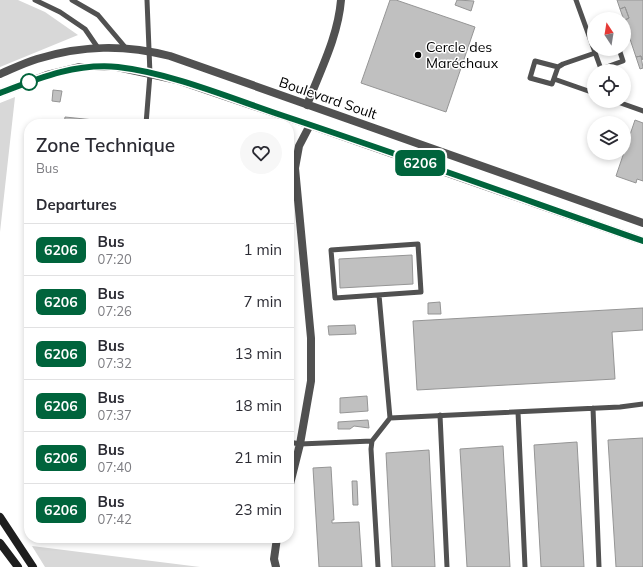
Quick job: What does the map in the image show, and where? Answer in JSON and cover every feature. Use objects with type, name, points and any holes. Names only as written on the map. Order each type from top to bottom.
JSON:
[{"type":"main road","points":[[0,517],[33,567]]},
{"type":"main road","points":[[0,543],[18,567]]},
{"type":"street","points":[[306,105],[330,46],[339,18],[341,0]]},
{"type":"street","name":"Boulevard Soult","points":[[0,74],[35,59],[64,52],[98,48],[125,47],[150,51],[170,56],[643,223]]},
{"type":"street","points":[[0,94],[47,75],[80,67],[118,67],[177,80],[292,119]]},
{"type":"street","points":[[294,120],[643,241]]},
{"type":"street","points":[[294,468],[300,444],[311,381],[311,338],[295,168],[299,146],[310,125]]},
{"type":"street","points":[[276,543],[274,559],[276,567]]},
{"type":"lane","points":[[35,0],[60,12],[85,29],[98,48]]},
{"type":"lane","points":[[72,0],[98,16],[125,47]]},
{"type":"lane","points":[[146,119],[150,74],[147,0]]},
{"type":"lane","points":[[576,0],[587,30]]},
{"type":"lane","points":[[558,67],[535,61],[530,78],[552,84],[558,67],[587,56]]},
{"type":"lane","points":[[596,56],[600,69],[623,61],[621,56]]},
{"type":"lane","points":[[554,79],[587,91]]},
{"type":"lane","points":[[631,107],[643,111]]},
{"type":"lane","points":[[418,244],[421,292],[379,295],[335,298],[331,250],[418,244]]},
{"type":"lane","points":[[378,567],[371,449],[372,441],[390,418],[379,295]]},
{"type":"lane","points":[[390,418],[593,408],[643,404]]},
{"type":"lane","points":[[593,408],[599,567]]},
{"type":"lane","points":[[518,412],[525,567]]},
{"type":"lane","points":[[440,415],[447,567]]},
{"type":"lane","points":[[294,443],[300,444],[372,441]]},
{"type":"shaded area","points":[[0,0],[18,0],[45,12],[78,35],[0,67]]},
{"type":"shaded area","points":[[15,97],[0,232],[0,103]]},
{"type":"shaded area","points":[[32,546],[200,567],[45,567]]},
{"type":"building","name":"Cercle des Maréchaux","points":[[390,0],[396,0],[475,27],[446,112],[361,83]]},
{"type":"building","points":[[457,0],[474,1],[471,11],[455,5]]},
{"type":"building","points":[[617,0],[643,0],[643,60],[641,56],[636,57],[631,42],[631,12],[627,12],[625,7],[620,9]]},
{"type":"building","points":[[625,7],[627,12],[621,12],[620,9]]},
{"type":"building","points":[[641,56],[643,68],[640,69],[636,57]]},
{"type":"building","points":[[53,90],[62,91],[60,102],[52,101]]},
{"type":"building","points":[[65,117],[84,119],[65,119]]},
{"type":"building","points":[[635,120],[643,123],[643,181],[637,179],[636,183],[616,176],[621,160],[631,160],[631,132]]},
{"type":"building","points":[[412,255],[413,284],[340,288],[339,259]]},
{"type":"building","points":[[440,302],[441,314],[428,314],[428,303]]},
{"type":"building","points":[[643,308],[643,330],[612,332],[615,379],[417,390],[413,321]]},
{"type":"building","points":[[355,325],[356,334],[329,335],[328,326]]},
{"type":"building","points":[[367,396],[368,411],[340,413],[340,398]]},
{"type":"building","points":[[368,420],[369,428],[354,426],[350,429],[338,429],[338,422]]},
{"type":"building","points":[[643,438],[643,567],[616,567],[608,440]]},
{"type":"building","points":[[577,442],[584,567],[541,567],[534,445]]},
{"type":"building","points":[[503,446],[510,567],[467,567],[460,449]]},
{"type":"building","points":[[429,450],[435,567],[392,567],[386,453]]},
{"type":"building","points":[[331,467],[334,520],[332,520],[332,523],[359,522],[362,567],[319,567],[313,468]]},
{"type":"building","points":[[352,481],[357,481],[358,505],[353,505]]},
{"type":"bus line","name":"6206","points":[[0,93],[47,75],[80,67],[118,67],[177,80],[292,119]]},
{"type":"bus line","name":"6206","points":[[294,120],[643,241]]},
{"type":"place","name":"Cercle des Maréchaux","points":[[418,55]]}]
